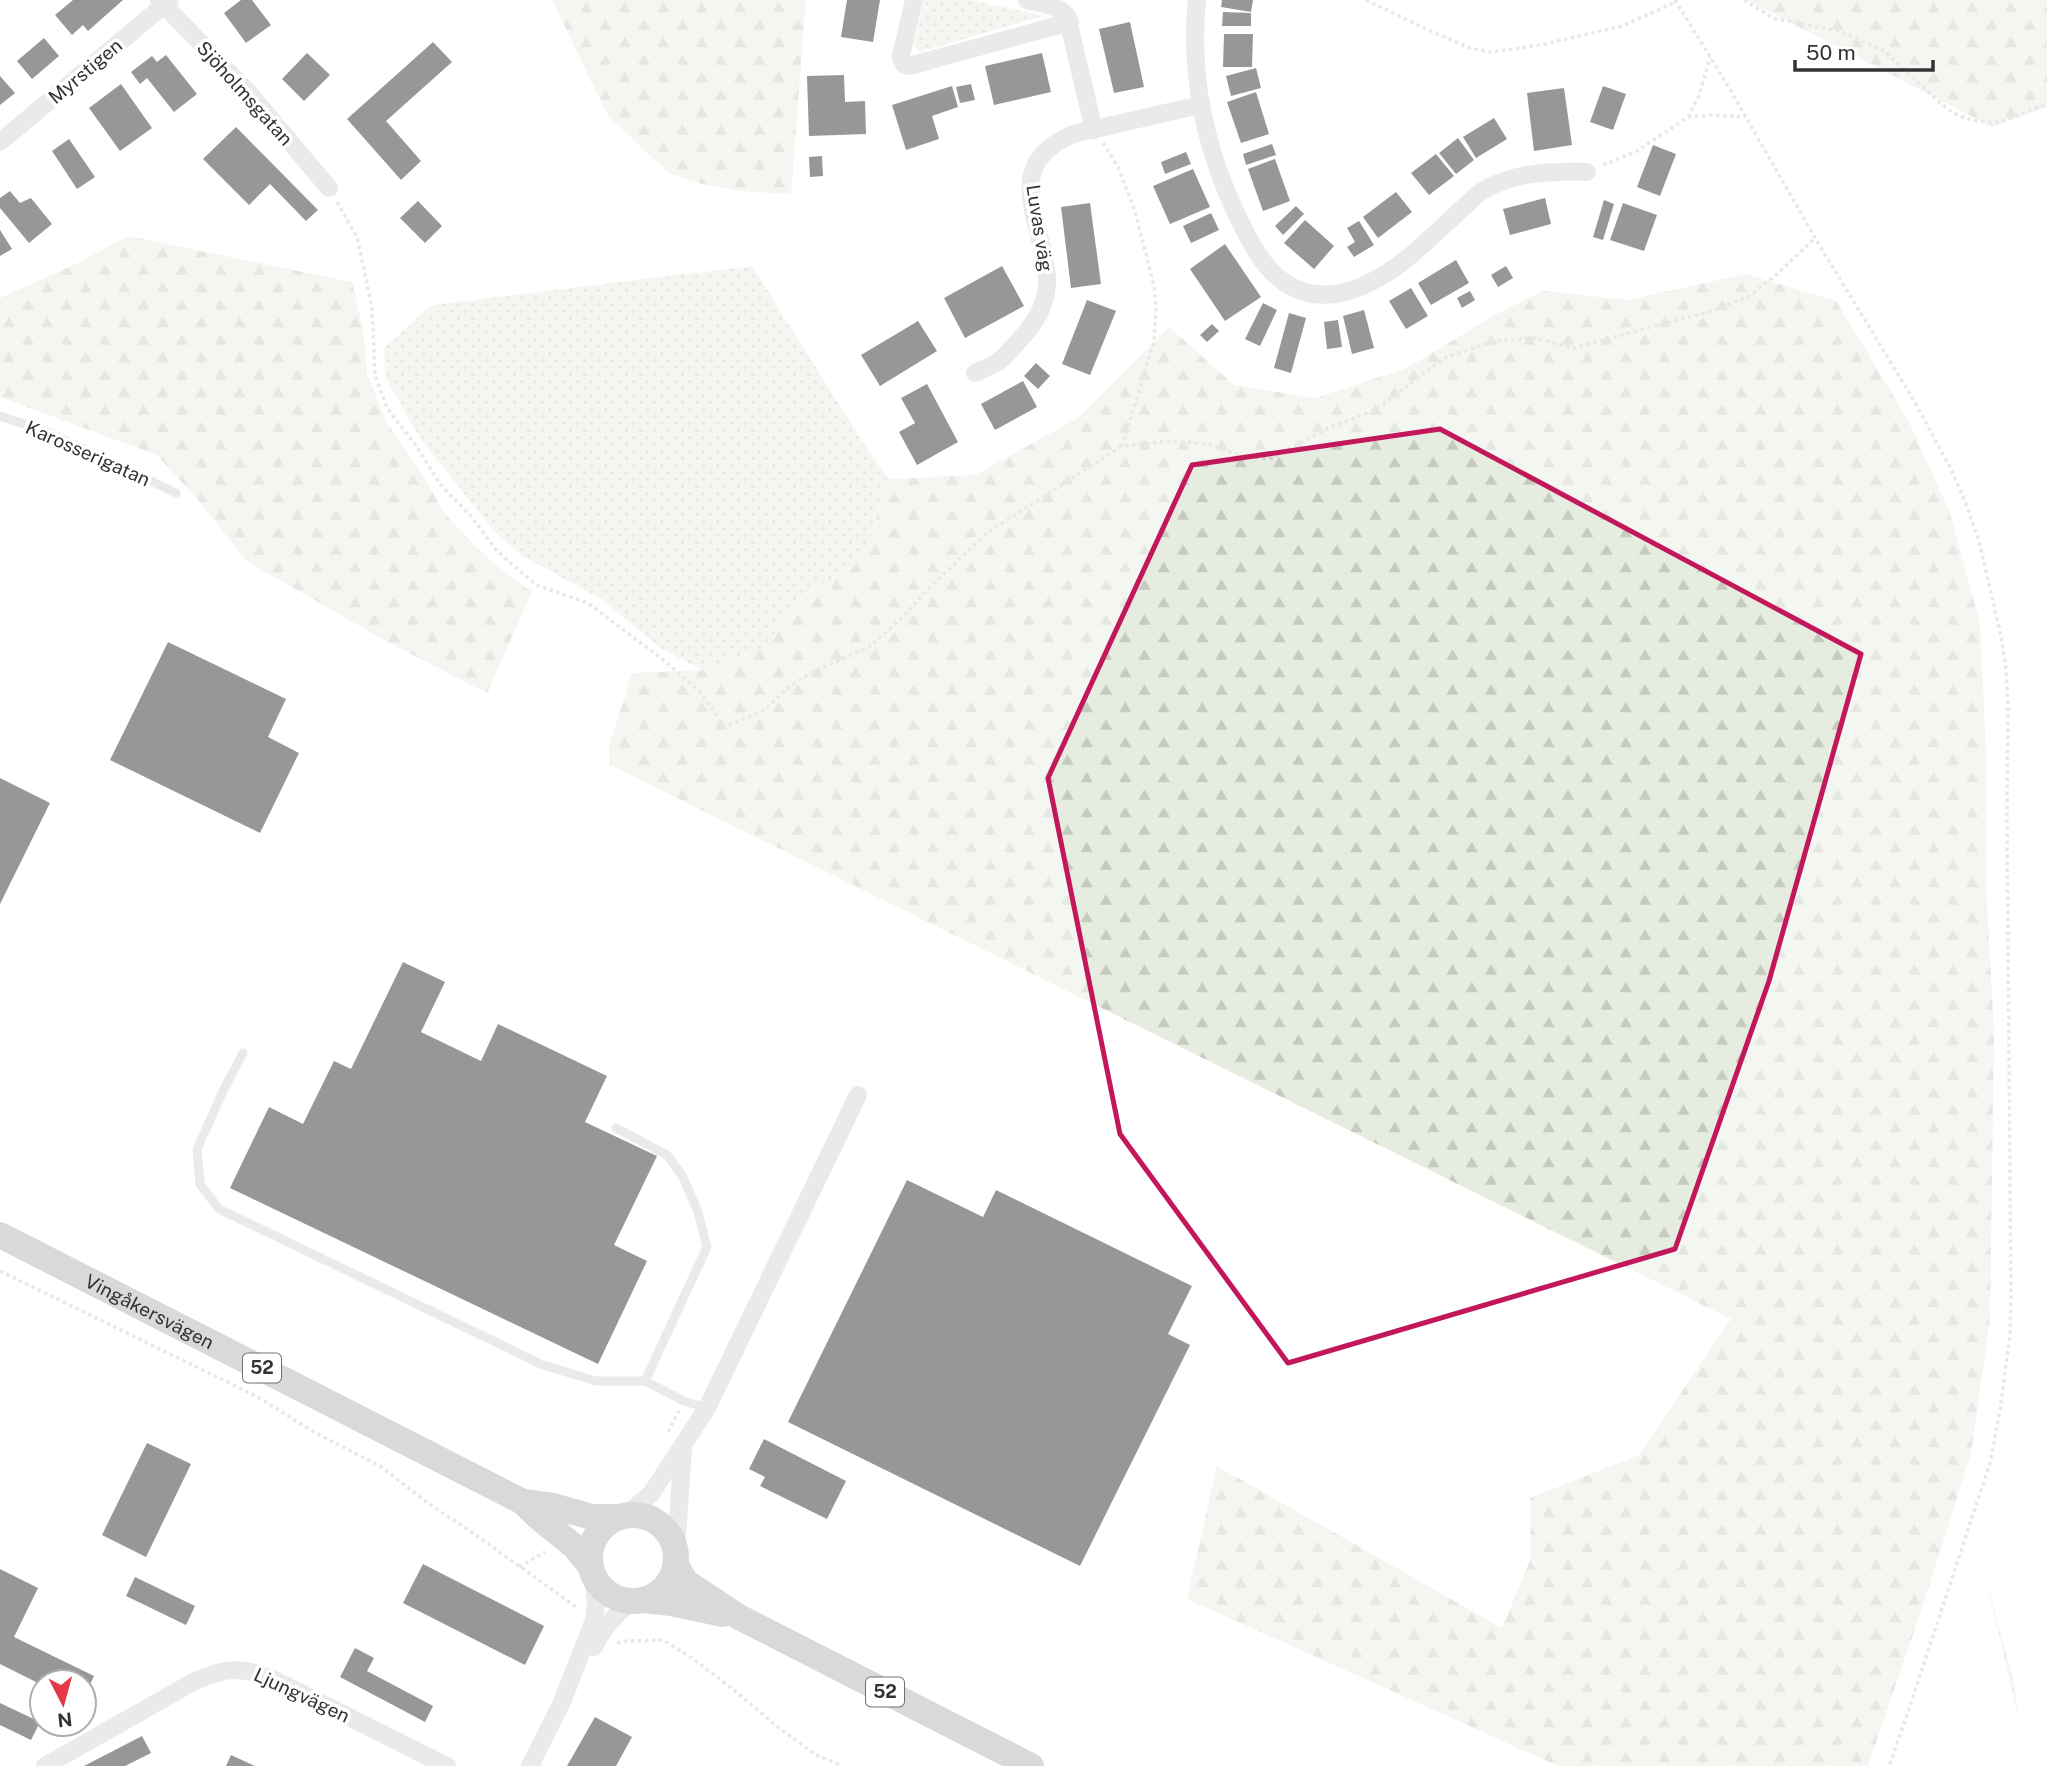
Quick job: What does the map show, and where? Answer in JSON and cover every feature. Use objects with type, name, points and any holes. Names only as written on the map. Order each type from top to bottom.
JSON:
[{"type":"main road","name":"Vingåkersvägen","points":[[0,1236],[523,1502],[575,1547],[592,1570]]},
{"type":"main road","name":"Vingåkersvägen","points":[[523,1502],[553,1506],[592,1517],[622,1516]]},
{"type":"main road","name":"52","points":[[622,1516],[641,1515],[657,1521],[669,1533],[686,1582],[739,1617],[1031,1766]]},
{"type":"main road","points":[[592,1570],[590,1550],[597,1534],[608,1522],[622,1516]]},
{"type":"main road","points":[[638,1600],[658,1594],[670,1582],[676,1557]]},
{"type":"main road","name":"52","points":[[592,1570],[597,1583],[610,1594],[625,1601],[671,1603],[739,1617]]},
{"type":"street","points":[[914,0],[901,56],[905,65],[909,66],[1070,22]]},
{"type":"street","points":[[1027,0],[1064,12],[1070,22],[1094,130]]},
{"type":"street","points":[[1197,0],[1194,28],[1200,105],[1225,189],[1254,247],[1271,271],[1307,294],[1318,296],[1347,292],[1373,281],[1404,261],[1483,190],[1531,174],[1587,172]]},
{"type":"street","name":"Myrstigen","points":[[0,142],[164,2]]},
{"type":"street","name":"Sjöholmsgatan","points":[[164,2],[247,91],[329,188]]},
{"type":"street","name":"Luvas väg","points":[[975,373],[1001,360],[1029,330],[1044,303],[1048,283],[1030,184],[1033,169],[1042,152],[1073,134],[1200,105]]},
{"type":"street","points":[[622,1516],[652,1494],[707,1408],[858,1095]]},
{"type":"street","points":[[676,1557],[684,1445]]},
{"type":"street","points":[[530,1766],[562,1702],[594,1620],[596,1603],[592,1570]]},
{"type":"street","points":[[562,1702],[584,1670],[605,1627],[616,1614],[638,1600]]},
{"type":"street","name":"Ljungvägen","points":[[45,1766],[193,1682],[210,1674],[242,1669],[275,1680],[447,1766]]},
{"type":"lane","name":"Karosserigatan","points":[[0,416],[48,432],[176,493]]},
{"type":"lane","points":[[243,1053],[197,1149],[200,1184],[219,1209],[543,1365],[596,1381],[645,1381],[684,1401],[707,1408]]},
{"type":"lane","points":[[616,1128],[667,1155],[683,1177],[698,1212],[707,1247],[645,1381]]},
{"type":"path","points":[[1366,0],[1471,48],[1490,52],[1541,44],[1615,27],[1676,1],[1815,238],[1913,398],[1965,501],[1979,541],[2001,636],[2008,705],[2010,1335],[2000,1410],[1987,1476],[1889,1766]]},
{"type":"path","points":[[1744,0],[1773,18],[1839,30],[1884,51],[1939,102],[1953,113],[1971,120],[1990,123],[2002,121],[2047,104]]},
{"type":"path","points":[[1587,172],[1637,151],[1688,117],[1699,96],[1710,57]]},
{"type":"path","points":[[1688,117],[1745,117]]},
{"type":"path","points":[[1094,130],[1118,167],[1135,211],[1154,286],[1154,342],[1122,446]]},
{"type":"path","points":[[329,188],[358,237],[372,307],[375,375],[387,408],[417,447],[440,484],[470,515],[497,551],[516,568],[536,585],[587,603],[666,662],[699,691],[725,727],[763,711],[788,688],[809,674],[869,647],[987,533],[1122,446],[1171,441],[1209,444],[1237,455],[1269,458],[1329,428],[1375,410],[1444,358],[1494,341],[1536,338],[1573,348],[1718,309],[1751,295],[1815,238]]},
{"type":"path","points":[[0,1271],[256,1396],[312,1431],[380,1466],[429,1504],[581,1611]]},
{"type":"path","points":[[665,1438],[684,1401]]},
{"type":"path","points":[[519,1566],[545,1552],[552,1545]]},
{"type":"path","points":[[596,1643],[605,1646],[627,1641],[663,1640],[692,1658],[816,1755],[843,1766]]},
{"type":"highlighted area","points":[[1440,429],[1861,654],[1769,981],[1675,1249],[1288,1363],[1120,1134],[1048,778],[1192,465]]},
{"type":"green space","points":[[552,0],[806,0],[791,194],[749,192],[706,185],[670,174],[608,116]]},
{"type":"green space","points":[[924,0],[971,0],[1044,16],[919,52],[914,45]]},
{"type":"green space","points":[[1747,0],[2047,0],[2047,107],[1992,127]]},
{"type":"green space","points":[[128,236],[352,282],[363,327],[367,374],[387,423],[423,475],[444,513],[505,573],[532,592],[487,693],[384,640],[246,561],[205,508],[157,455],[0,397],[0,298],[78,263]]},
{"type":"green space","points":[[752,266],[871,455],[889,479],[863,560],[795,601],[764,649],[702,670],[662,649],[601,599],[521,555],[492,529],[419,437],[385,376],[384,348],[432,305]]},
{"type":"green space","points":[[1746,274],[1836,301],[1910,424],[1950,513],[1980,624],[1986,752],[1986,886],[1994,1033],[1990,1319],[1971,1453],[1868,1766],[1558,1766],[1187,1599],[1217,1466],[1502,1628],[1531,1558],[1530,1498],[1639,1455],[1731,1319],[610,765],[609,747],[632,673],[702,670],[764,649],[795,601],[863,560],[889,479],[975,475],[1078,418],[1169,327],[1234,385],[1316,398],[1407,368],[1500,312],[1543,291],[1627,300]]},
{"type":"green space","points":[[1986,1580],[2014,1682],[2018,1716]]},
{"type":"building","points":[[73,0],[123,0],[88,31],[83,25],[72,35],[55,15]]},
{"type":"building","points":[[241,0],[252,0],[271,25],[246,43],[224,13]]},
{"type":"building","points":[[847,0],[880,0],[873,42],[841,37]]},
{"type":"building","points":[[1222,0],[1253,0],[1251,12],[1221,7]]},
{"type":"building","points":[[1223,12],[1251,13],[1251,26],[1222,26]]},
{"type":"building","points":[[1130,22],[1144,87],[1114,93],[1099,29]]},
{"type":"building","points":[[1224,34],[1253,34],[1252,67],[1223,67]]},
{"type":"building","points":[[44,38],[59,56],[32,79],[17,61]]},
{"type":"building","points":[[433,42],[452,62],[386,121],[421,161],[401,180],[347,119]]},
{"type":"building","points":[[307,53],[330,75],[304,101],[282,79]]},
{"type":"building","points":[[1042,53],[1051,92],[994,105],[985,66]]},
{"type":"building","points":[[166,55],[197,94],[174,112],[147,78],[140,84],[131,72],[152,56],[157,62]]},
{"type":"building","points":[[1256,68],[1261,88],[1231,96],[1226,76]]},
{"type":"building","points":[[844,75],[845,102],[865,101],[866,134],[809,136],[807,76]]},
{"type":"building","points":[[0,76],[15,93],[0,105]]},
{"type":"building","points":[[121,84],[152,128],[120,151],[89,108]]},
{"type":"building","points":[[971,84],[975,100],[960,103],[956,87]]},
{"type":"building","points":[[952,86],[958,107],[932,116],[939,139],[906,150],[892,105]]},
{"type":"building","points":[[1603,86],[1626,94],[1613,130],[1590,122]]},
{"type":"building","points":[[1564,88],[1572,145],[1534,151],[1527,93]]},
{"type":"building","points":[[1256,92],[1269,134],[1241,143],[1227,102]]},
{"type":"building","points":[[1494,118],[1507,139],[1476,158],[1463,137]]},
{"type":"building","points":[[236,127],[318,210],[306,221],[270,184],[249,205],[203,159]]},
{"type":"building","points":[[1458,138],[1474,160],[1456,174],[1439,153]]},
{"type":"building","points":[[69,139],[95,177],[77,189],[52,151]]},
{"type":"building","points":[[1272,144],[1276,155],[1246,165],[1243,154]]},
{"type":"building","points":[[1653,145],[1676,154],[1660,196],[1637,187]]},
{"type":"building","points":[[1186,152],[1191,164],[1165,174],[1161,162]]},
{"type":"building","points":[[1436,154],[1454,176],[1429,195],[1411,173]]},
{"type":"building","points":[[822,156],[823,176],[810,177],[809,157]]},
{"type":"building","points":[[1275,159],[1290,201],[1263,211],[1248,169]]},
{"type":"building","points":[[1193,169],[1210,207],[1170,224],[1153,186]]},
{"type":"building","points":[[10,191],[20,203],[31,198],[52,224],[29,243],[0,208],[0,198]]},
{"type":"building","points":[[1396,192],[1412,212],[1378,238],[1363,217]]},
{"type":"building","points":[[1545,198],[1551,224],[1510,235],[1503,209]]},
{"type":"building","points":[[1604,200],[1614,204],[1603,240],[1593,237]]},
{"type":"building","points":[[418,201],[442,226],[425,243],[400,218]]},
{"type":"building","points":[[1090,203],[1101,284],[1071,288],[1061,207]]},
{"type":"building","points":[[1623,203],[1657,215],[1644,251],[1610,240]]},
{"type":"building","points":[[1296,206],[1304,214],[1283,235],[1275,226]]},
{"type":"building","points":[[1211,213],[1219,230],[1191,243],[1183,226]]},
{"type":"building","points":[[1305,220],[1334,246],[1314,269],[1284,243]]},
{"type":"building","points":[[1359,221],[1374,245],[1354,257],[1347,247],[1355,242],[1347,228]]},
{"type":"building","points":[[0,230],[12,249],[0,256]]},
{"type":"building","points":[[1225,244],[1261,297],[1225,321],[1190,269]]},
{"type":"building","points":[[1456,260],[1469,283],[1431,305],[1418,283]]},
{"type":"building","points":[[1002,266],[1024,306],[965,338],[944,298]]},
{"type":"building","points":[[1506,266],[1513,278],[1498,287],[1491,275]]},
{"type":"building","points":[[1411,288],[1428,316],[1406,329],[1389,301]]},
{"type":"building","points":[[1470,291],[1475,300],[1462,308],[1457,298]]},
{"type":"building","points":[[1087,300],[1116,311],[1090,375],[1062,364]]},
{"type":"building","points":[[1263,303],[1277,310],[1260,346],[1245,339]]},
{"type":"building","points":[[1364,310],[1374,348],[1352,354],[1343,316]]},
{"type":"building","points":[[1289,313],[1306,318],[1291,373],[1274,368]]},
{"type":"building","points":[[1338,320],[1342,347],[1327,349],[1324,322]]},
{"type":"building","points":[[918,321],[937,351],[880,386],[861,355]]},
{"type":"building","points":[[1212,324],[1219,331],[1207,342],[1200,335]]},
{"type":"building","points":[[1036,363],[1050,376],[1038,389],[1024,376]]},
{"type":"building","points":[[1023,381],[1037,407],[995,430],[981,404]]},
{"type":"building","points":[[927,384],[958,442],[917,465],[899,432],[915,423],[901,398]]},
{"type":"building","points":[[168,642],[286,699],[268,737],[299,753],[260,833],[110,760]]},
{"type":"building","points":[[0,778],[50,803],[0,904]]},
{"type":"building","points":[[403,962],[445,982],[421,1032],[481,1061],[498,1024],[607,1076],[585,1122],[657,1156],[614,1245],[647,1261],[598,1364],[230,1188],[269,1107],[303,1124],[334,1061],[351,1069]]},
{"type":"building","points":[[907,1180],[983,1217],[996,1190],[1192,1286],[1168,1334],[1190,1345],[1080,1566],[788,1422]]},
{"type":"building","points":[[764,1439],[846,1481],[827,1519],[760,1486],[765,1477],[749,1469]]},
{"type":"building","points":[[147,1443],[191,1464],[146,1557],[102,1535]]},
{"type":"building","points":[[423,1564],[544,1626],[525,1665],[403,1603]]},
{"type":"building","points":[[0,1569],[38,1588],[14,1637],[78,1668],[28,1668],[28,1678],[0,1664]]},
{"type":"building","points":[[135,1577],[195,1606],[186,1625],[126,1596]]},
{"type":"building","points":[[355,1648],[374,1658],[367,1671],[433,1706],[425,1722],[340,1677]]},
{"type":"building","points":[[0,1703],[28,1716],[28,1738],[32,1738],[31,1740],[0,1725]]},
{"type":"building","points":[[595,1717],[632,1737],[616,1766],[567,1766]]},
{"type":"building","points":[[142,1736],[151,1753],[125,1766],[84,1766]]},
{"type":"building","points":[[231,1755],[255,1766],[226,1766]]}]
